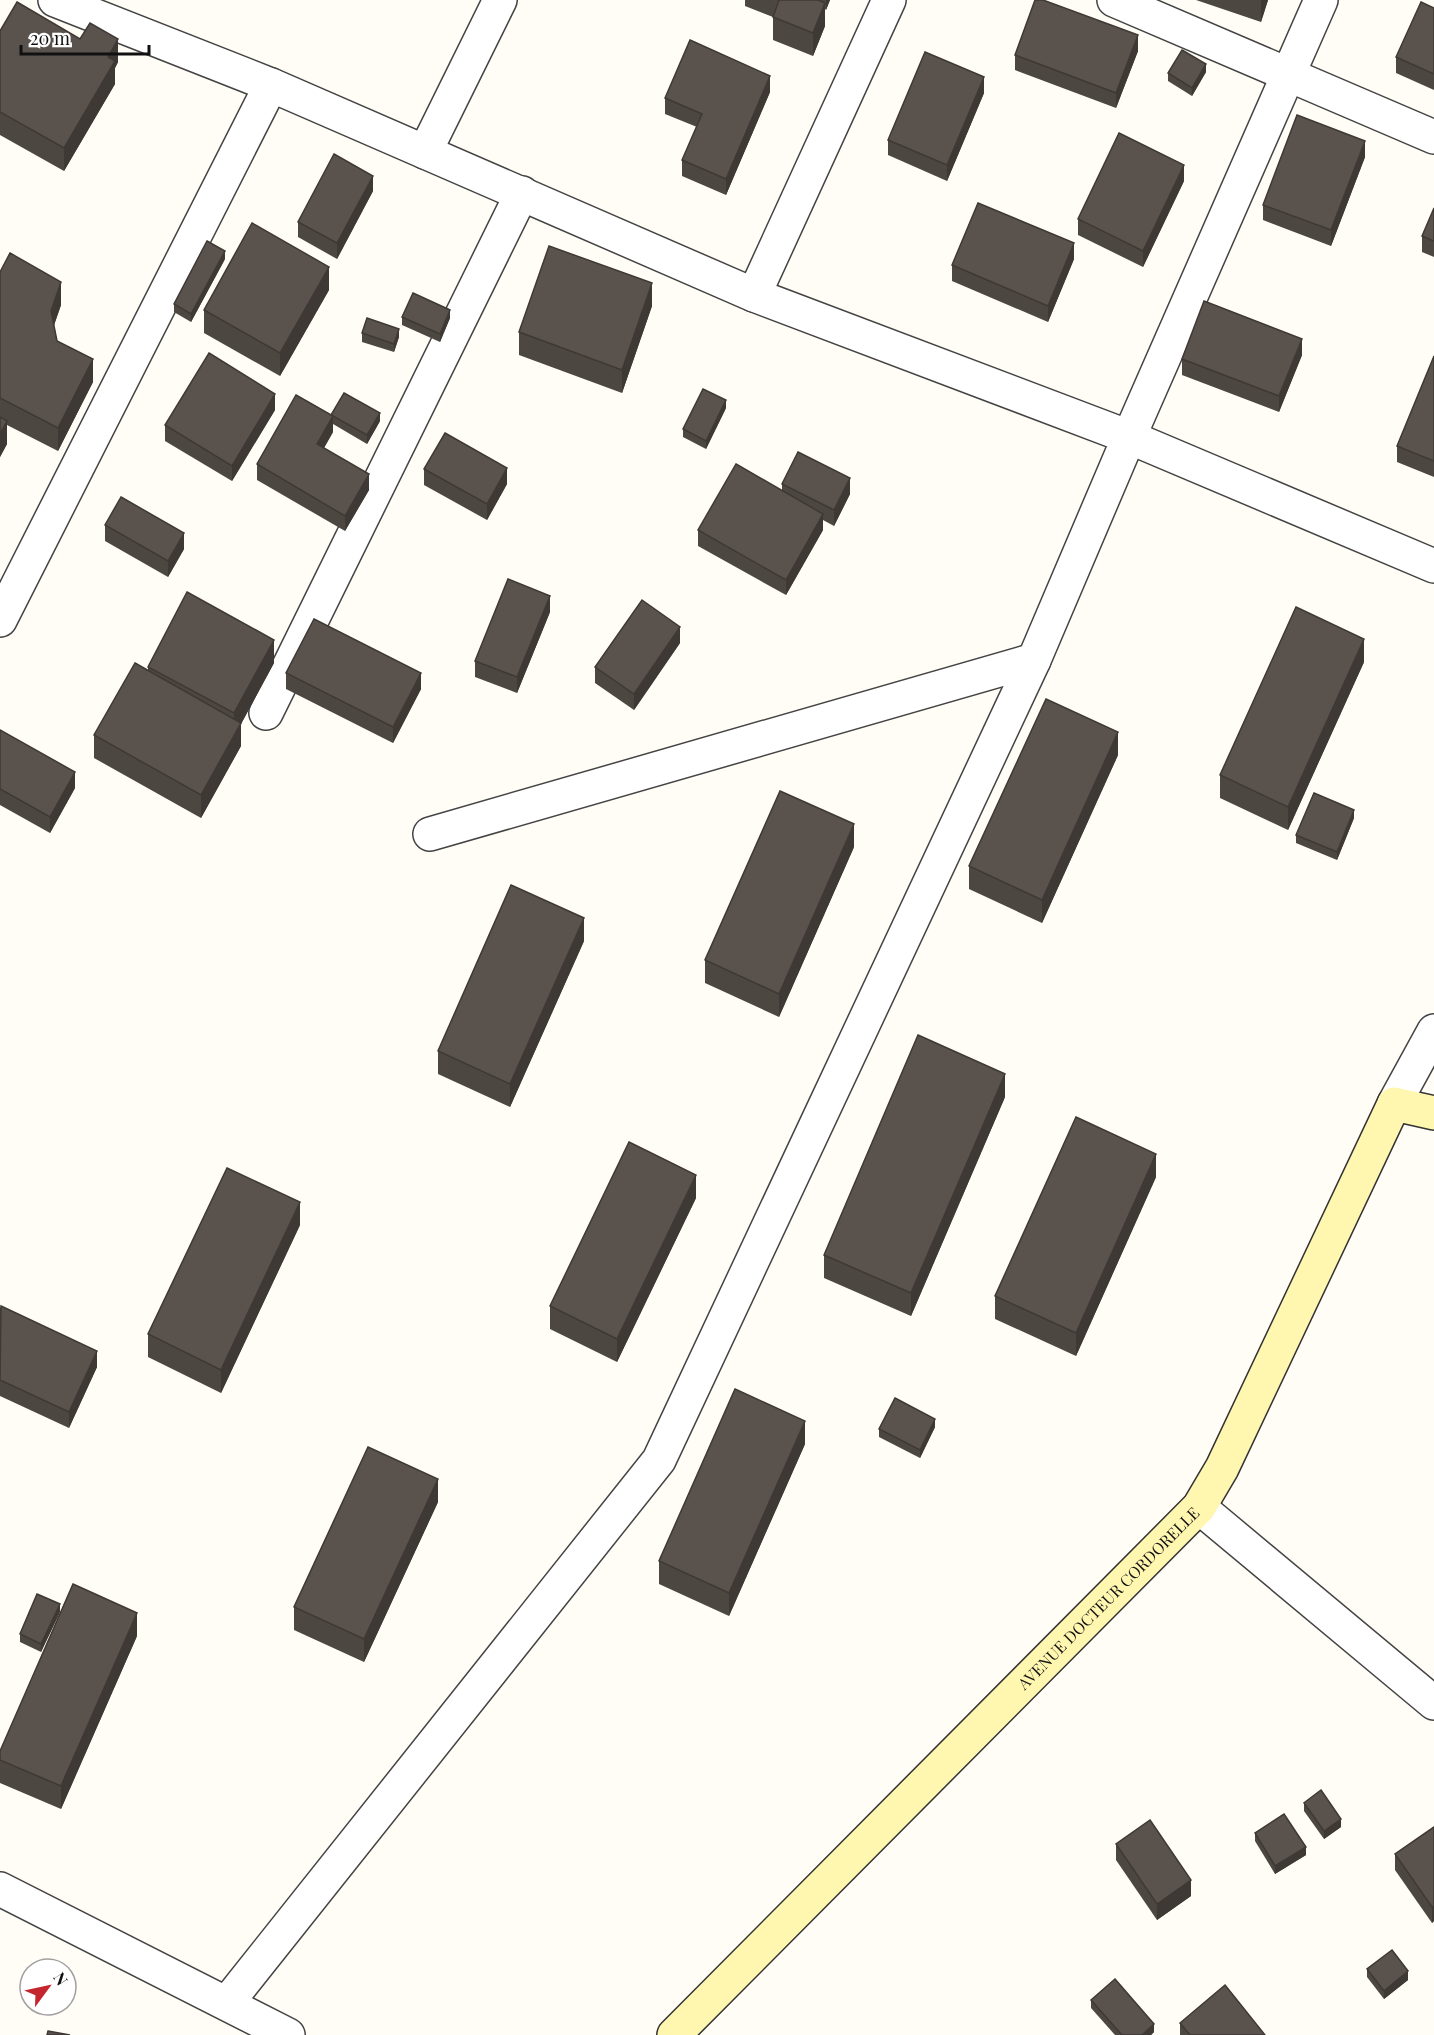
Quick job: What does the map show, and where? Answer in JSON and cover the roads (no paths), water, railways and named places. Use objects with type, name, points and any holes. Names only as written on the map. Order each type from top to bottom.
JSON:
[{"type":"street","points":[[55,0],[271,85],[754,295],[1129,437],[1434,566]]},
{"type":"street","points":[[424,152],[500,0]]},
{"type":"street","points":[[754,295],[889,0]]},
{"type":"street","points":[[1114,0],[1434,136]]},
{"type":"street","points":[[227,2003],[659,1460],[1034,660],[1129,437],[1322,0]]},
{"type":"street","points":[[0,620],[271,85]]},
{"type":"street","points":[[266,713],[522,193]]},
{"type":"street","points":[[430,834],[1034,660]]},
{"type":"street","points":[[1434,1031],[1394,1104],[1434,1113]]},
{"type":"street","name":"AVENUE DOCTEUR CORDORELLE","points":[[674,2035],[1199,1507],[1222,1468],[1394,1104]]},
{"type":"street","points":[[1199,1507],[1434,1703]]},
{"type":"street","points":[[0,1889],[288,2035]]}]
